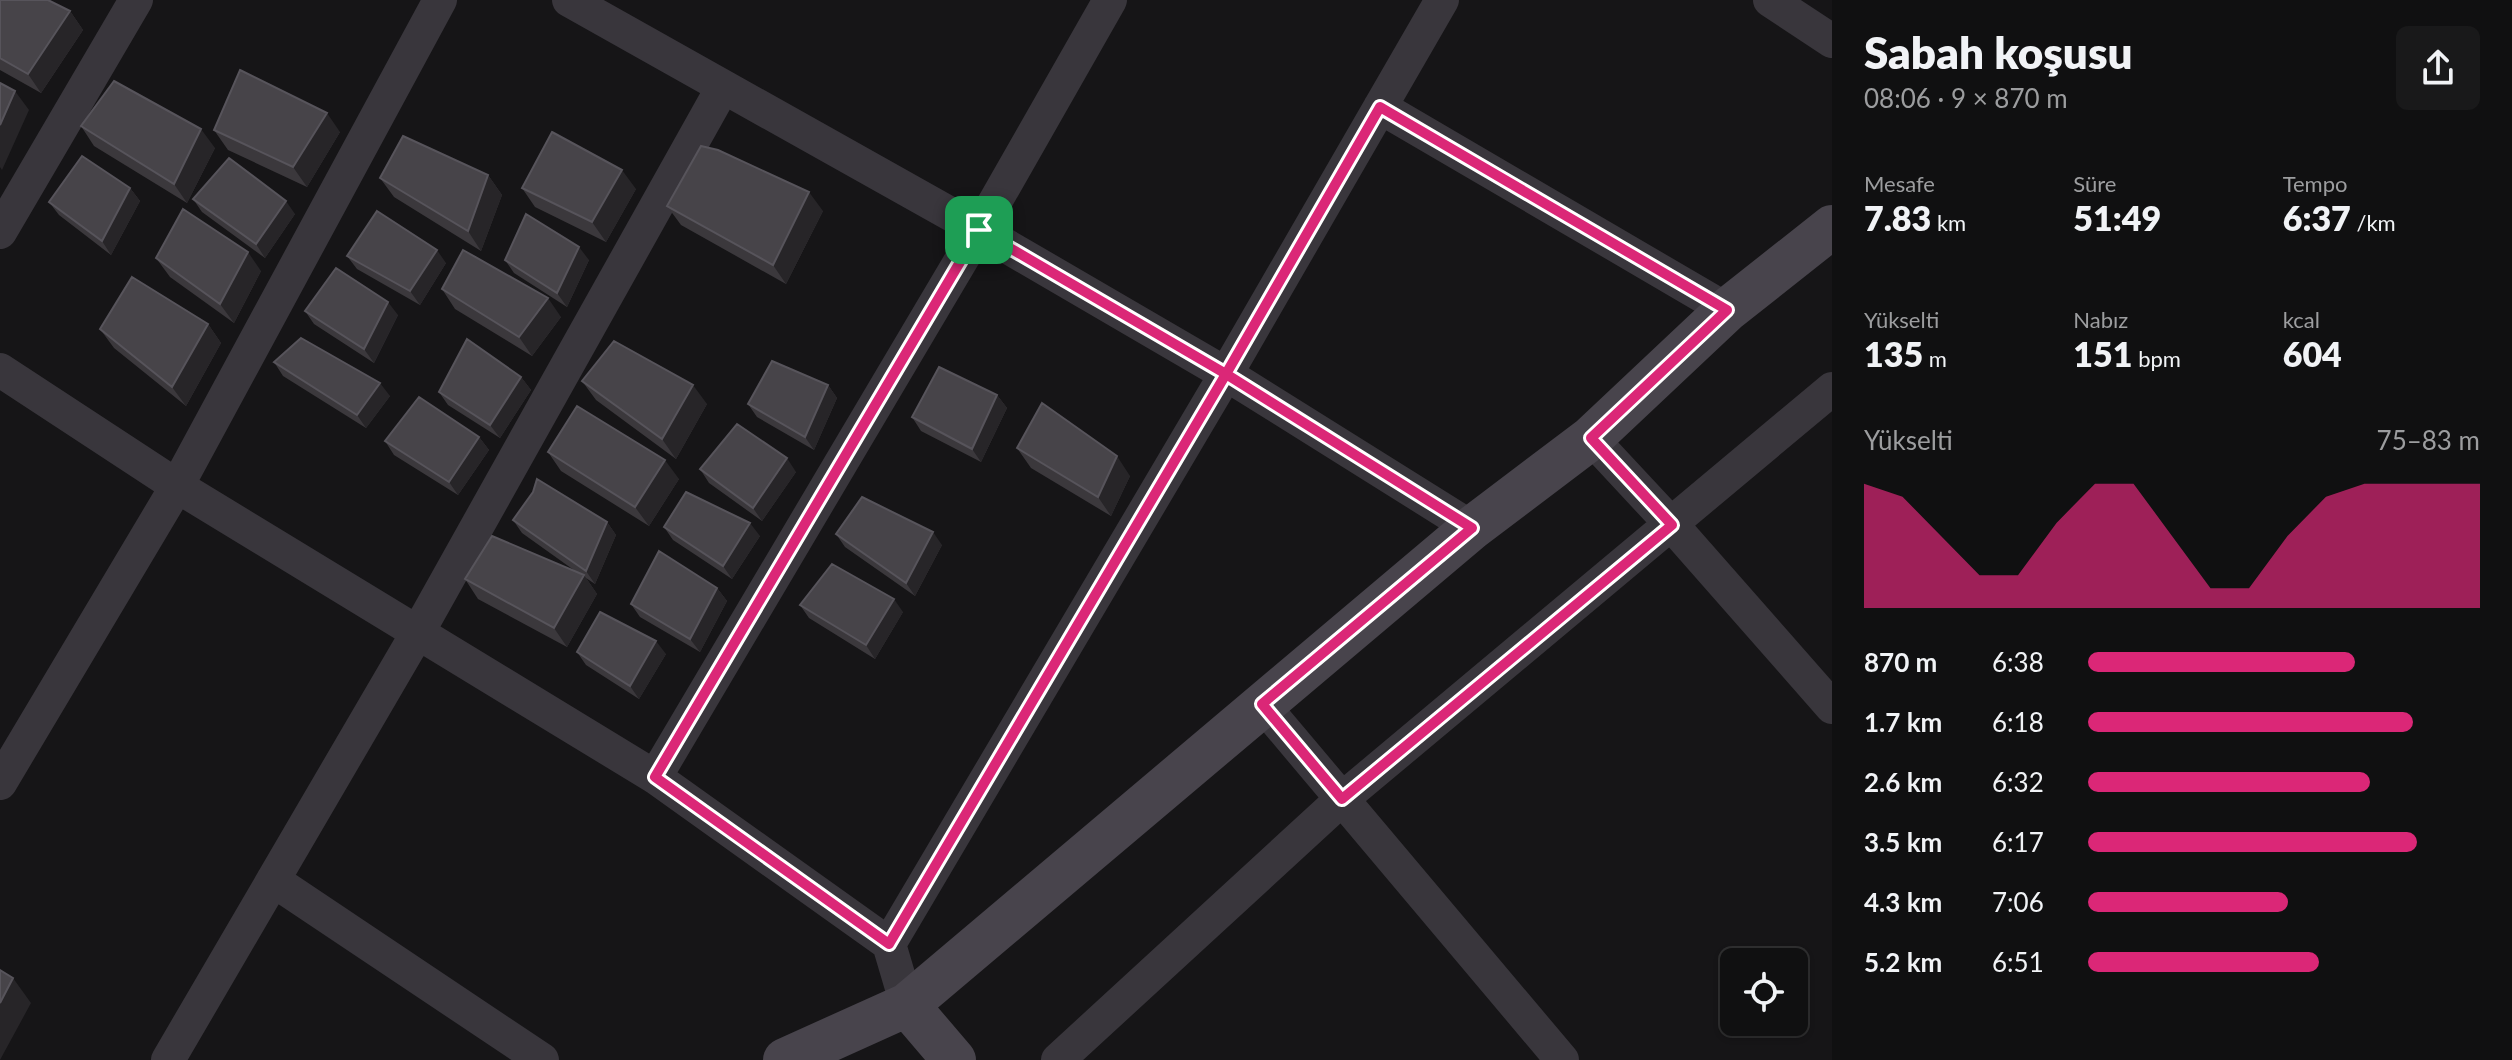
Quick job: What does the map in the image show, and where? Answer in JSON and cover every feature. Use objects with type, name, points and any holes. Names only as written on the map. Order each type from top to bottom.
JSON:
[{"type":"street","points":[[0,232],[136,0]]},
{"type":"street","points":[[0,783],[177,486],[440,0]]},
{"type":"street","points":[[569,0],[979,230],[1226,374],[1472,528]]},
{"type":"street","points":[[655,777],[979,230],[1110,0]]},
{"type":"street","points":[[889,944],[1226,374],[1442,0]]},
{"type":"street","points":[[1770,0],[1832,41]]},
{"type":"street","points":[[168,1060],[418,632],[723,87]]},
{"type":"street","points":[[1380,107],[1727,310]]},
{"type":"street","points":[[785,1060],[907,1005],[1472,528],[1591,438],[1727,310],[1832,227]]},
{"type":"street","points":[[0,370],[177,486],[655,777],[889,944],[907,1005],[954,1060]]},
{"type":"street","points":[[1058,1060],[1342,799],[1832,389]]},
{"type":"street","points":[[1591,438],[1832,707]]},
{"type":"street","points":[[1262,704],[1562,1060]]},
{"type":"street","points":[[273,880],[542,1060]]},
{"type":"building","points":[[0,0],[48,0],[70,11],[28,74],[0,58]]},
{"type":"building","points":[[240,70],[327,113],[293,167],[214,130]]},
{"type":"building","points":[[114,81],[201,129],[174,184],[81,126]]},
{"type":"building","points":[[0,83],[15,91],[0,125]]},
{"type":"building","points":[[552,132],[622,170],[592,222],[522,188]]},
{"type":"building","points":[[403,136],[488,175],[468,231],[380,178]]},
{"type":"building","points":[[701,146],[718,150],[809,192],[773,265],[667,206]]},
{"type":"building","points":[[82,156],[130,188],[102,241],[49,202]]},
{"type":"building","points":[[229,158],[286,201],[256,244],[193,199]]},
{"type":"building","points":[[183,209],[248,252],[220,304],[156,258]]},
{"type":"building","points":[[377,211],[437,250],[410,291],[347,256]]},
{"type":"building","points":[[526,214],[579,247],[557,293],[505,260]]},
{"type":"building","points":[[463,250],[548,298],[519,337],[442,289]]},
{"type":"building","points":[[336,268],[388,302],[364,349],[305,311]]},
{"type":"building","points":[[132,277],[208,324],[172,387],[100,329]]},
{"type":"building","points":[[301,338],[380,383],[357,415],[274,362]]},
{"type":"building","points":[[467,339],[521,377],[490,425],[439,392]]},
{"type":"building","points":[[614,341],[693,385],[662,439],[582,381]]},
{"type":"building","points":[[772,361],[828,385],[805,437],[748,404]]},
{"type":"building","points":[[939,367],[997,395],[972,449],[912,417]]},
{"type":"building","points":[[419,397],[479,437],[449,482],[385,441]]},
{"type":"building","points":[[1042,403],[1117,456],[1098,497],[1017,448]]},
{"type":"building","points":[[577,406],[665,460],[635,507],[548,452]]},
{"type":"building","points":[[737,424],[787,458],[753,508],[700,469]]},
{"type":"building","points":[[537,479],[607,522],[586,571],[513,520],[533,492]]},
{"type":"building","points":[[686,492],[750,523],[723,566],[664,527]]},
{"type":"building","points":[[862,497],[933,532],[906,583],[836,534]]},
{"type":"building","points":[[492,536],[584,575],[554,628],[465,579]]},
{"type":"building","points":[[659,551],[717,588],[690,639],[631,604]]},
{"type":"building","points":[[832,564],[894,599],[866,645],[800,605]]},
{"type":"building","points":[[600,612],[656,641],[630,686],[577,652]]},
{"type":"building","points":[[0,970],[13,978],[0,1003]]},
{"type":"route","points":[[979,230],[655,777],[889,944],[1226,374],[1472,528],[1262,704],[1342,799],[1672,525],[1591,438],[1727,310],[1380,107],[1226,374],[979,230]]}]
